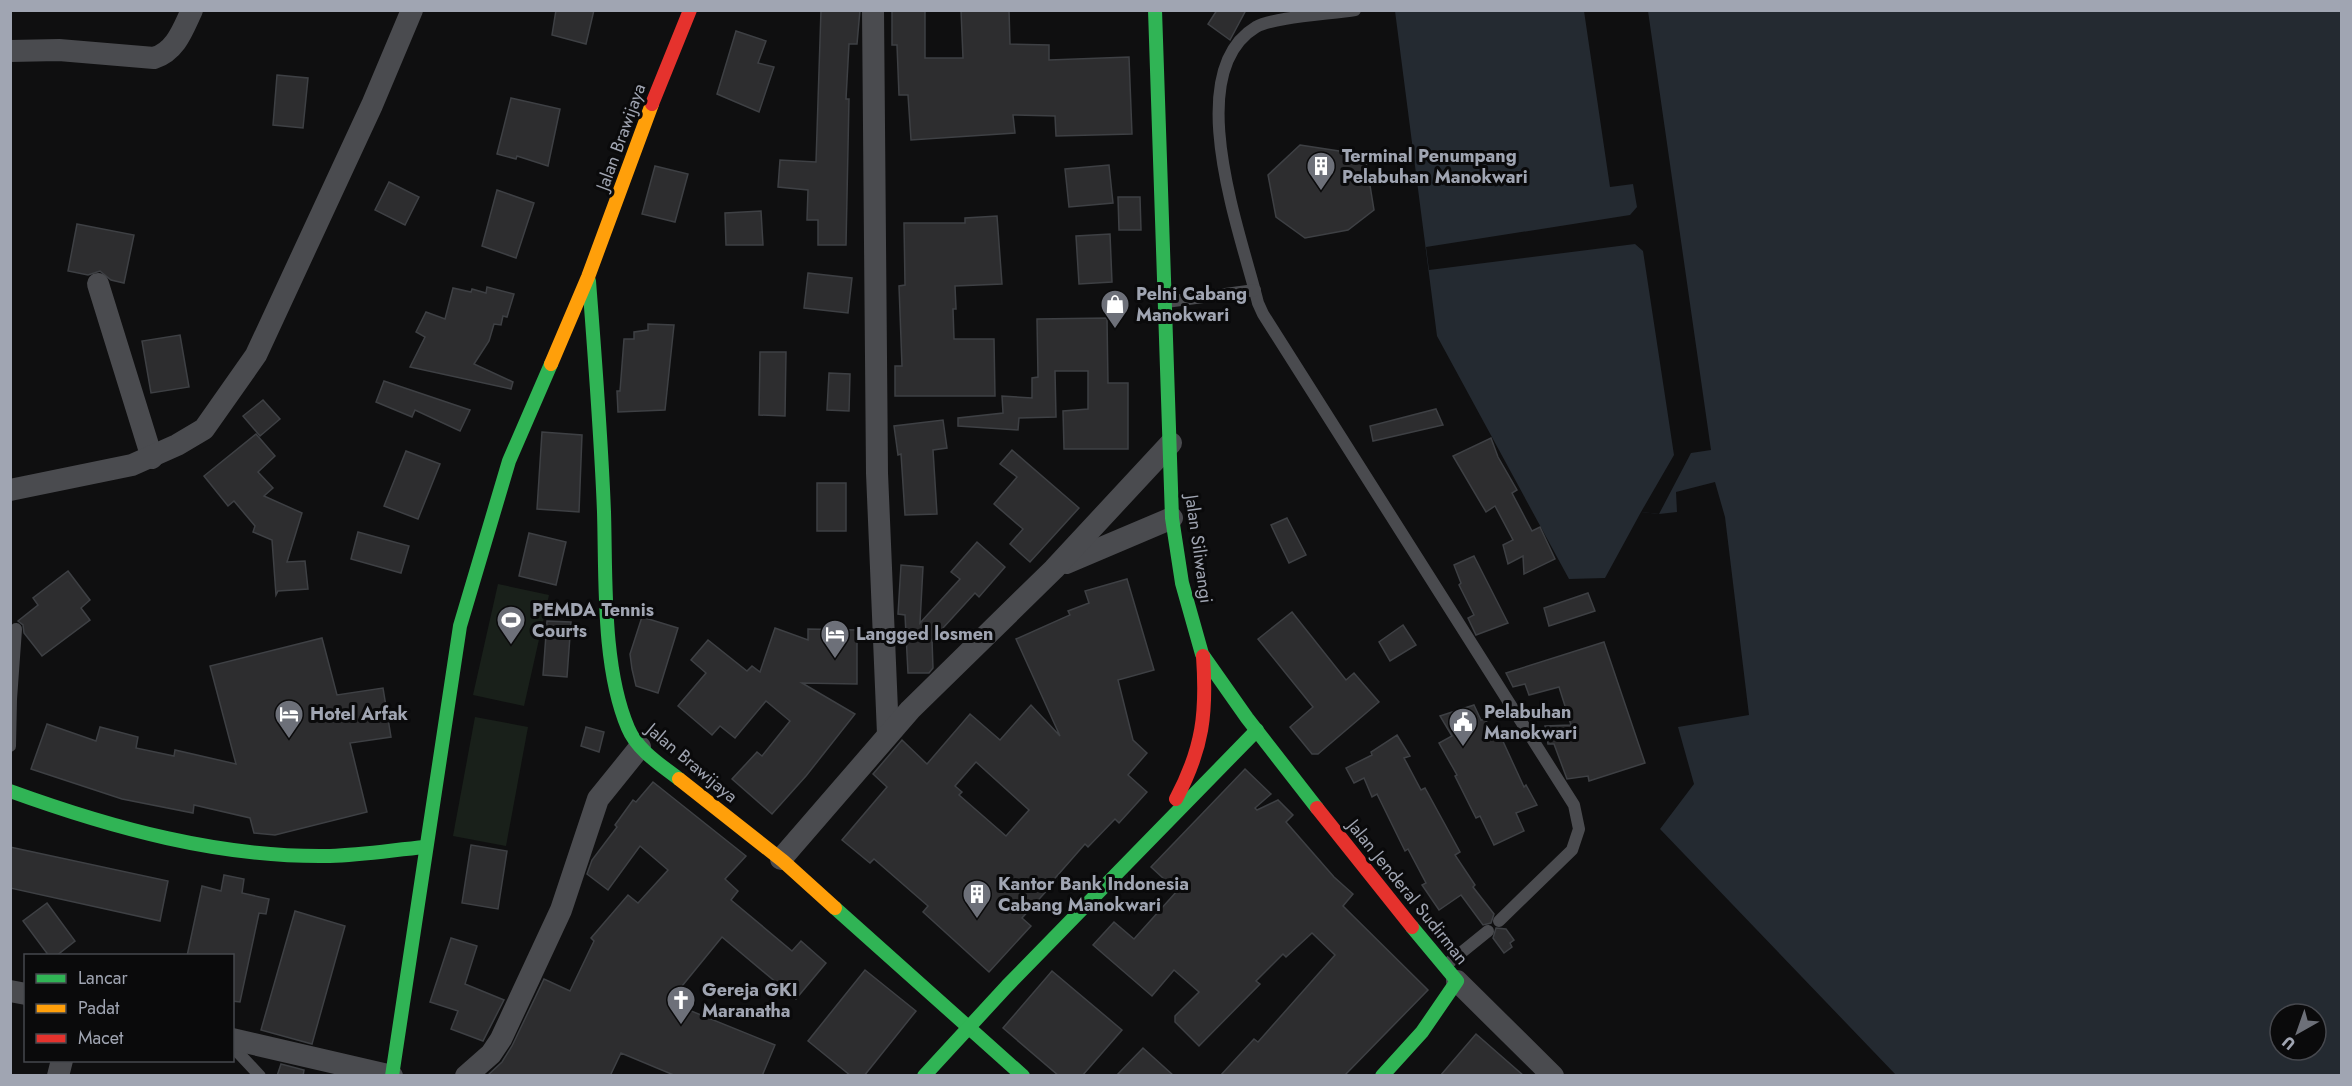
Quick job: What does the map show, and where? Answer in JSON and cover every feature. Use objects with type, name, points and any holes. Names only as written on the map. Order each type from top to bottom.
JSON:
[{"type":"main road","name":"Jalan Brawijaya","points":[[392,1076],[460,626],[509,461],[588,277],[657,90],[690,10]]},
{"type":"main road","name":"Jalan Siliwangi","points":[[1155,10],[1172,518],[1182,583],[1203,654],[1257,730]]},
{"type":"main road","name":"Jalan Brawijaya","points":[[588,277],[612,662],[628,729],[640,747],[781,860],[1023,1076]]},
{"type":"main road","points":[[558,348],[594,355]]},
{"type":"main road","points":[[1160,830],[1201,749],[1207,702],[1203,654]]},
{"type":"main road","points":[[924,1076],[1257,730]]},
{"type":"main road","name":"Jalan Jenderal Sudirman","points":[[1257,730],[1361,866],[1451,973],[1422,1032],[1382,1076]]},
{"type":"main road","points":[[10,791],[69,813],[206,848],[319,856],[425,847]]},
{"type":"street","points":[[10,51],[59,50],[161,56],[173,46],[192,10]]},
{"type":"street","points":[[10,490],[132,465],[152,458],[204,429],[256,355],[372,105],[412,10]]},
{"type":"street","points":[[873,10],[877,473],[888,734]]},
{"type":"street","points":[[98,284],[152,458]]},
{"type":"street","points":[[781,860],[888,734],[1054,569],[1171,443]]},
{"type":"street","points":[[1054,569],[1172,518]]},
{"type":"street","points":[[466,1076],[485,1061],[501,1040],[561,910],[600,796],[640,747]]},
{"type":"street","points":[[1451,973],[1553,1076]]},
{"type":"street","points":[[234,1039],[392,1076]]},
{"type":"lane","points":[[1355,10],[1257,25],[1237,41],[1221,77],[1218,110],[1228,199],[1263,314],[1574,805],[1579,829],[1572,850],[1499,921]]},
{"type":"lane","points":[[1165,302],[1255,290]]},
{"type":"lane","points":[[10,746],[16,629]]},
{"type":"lane","points":[[1451,973],[1488,932]]},
{"type":"lane","points":[[234,1049],[260,1076]]},
{"type":"shaded area","points":[[1395,11],[2341,11],[2341,1075],[1896,1075],[1660,829],[1694,784],[1678,727],[1749,715],[1725,517],[1715,482],[1676,492],[1677,512],[1659,514],[1641,512],[1605,578],[1569,579],[1437,336]]},
{"type":"shaded area","name":"PEMDA Tennis Courts","points":[[498,584],[549,595],[524,706],[473,695]]},
{"type":"shaded area","points":[[475,717],[528,727],[506,846],[453,836]]},
{"type":"pier","points":[[1584,11],[1648,11],[1711,450],[1691,453],[1659,514],[1641,512],[1674,455],[1643,251],[1635,244],[1429,270],[1426,247],[1630,215],[1637,207],[1633,184],[1610,187]]},
{"type":"building","points":[[556,10],[594,10],[586,44],[552,35]]},
{"type":"building","points":[[821,10],[860,10],[857,44],[849,44],[846,99],[849,99],[846,245],[818,245],[818,220],[807,220],[808,190],[778,187],[780,160],[816,162]]},
{"type":"building","points":[[892,10],[925,10],[925,58],[963,58],[961,10],[1009,10],[1010,44],[1049,45],[1049,60],[1129,57],[1132,134],[1056,136],[1055,116],[1013,115],[1015,133],[911,140],[908,95],[899,95],[897,45],[892,45]]},
{"type":"building","points":[[1217,10],[1246,10],[1230,40],[1208,24]]},
{"type":"building","points":[[736,31],[766,41],[758,63],[774,67],[759,112],[717,94]]},
{"type":"building","points":[[277,75],[308,78],[303,128],[273,125]]},
{"type":"building","points":[[511,98],[560,109],[548,166],[517,156],[516,159],[497,154]]},
{"type":"building","name":"Terminal Penumpang Pelabuhan Manokwari","points":[[1300,145],[1365,155],[1374,210],[1348,230],[1305,238],[1276,217],[1268,175]]},
{"type":"building","points":[[1109,165],[1113,203],[1069,207],[1065,169]]},
{"type":"building","points":[[655,166],[688,174],[675,222],[642,214]]},
{"type":"building","points":[[389,182],[419,197],[405,225],[375,210]]},
{"type":"building","points":[[497,190],[534,203],[516,258],[482,246]]},
{"type":"building","points":[[1118,197],[1140,197],[1141,230],[1119,230]]},
{"type":"building","points":[[761,211],[763,245],[726,245],[725,213]]},
{"type":"building","points":[[997,216],[1002,284],[955,286],[956,309],[953,309],[954,339],[994,339],[995,396],[895,396],[895,366],[902,366],[899,286],[905,285],[904,223],[965,223],[965,218]]},
{"type":"building","points":[[77,224],[134,235],[124,283],[111,280],[100,271],[88,275],[68,271]]},
{"type":"building","points":[[1110,234],[1112,282],[1079,284],[1076,236]]},
{"type":"building","points":[[808,273],[852,278],[848,313],[804,308]]},
{"type":"building","points":[[487,287],[514,294],[507,317],[503,316],[501,325],[494,324],[489,341],[474,364],[513,382],[511,389],[410,367],[425,337],[416,332],[426,312],[445,319],[453,288],[471,292],[472,289],[486,293]]},
{"type":"building","points":[[1107,318],[1108,383],[1128,383],[1128,449],[1064,449],[1063,411],[1088,409],[1088,371],[1055,371],[1056,417],[1019,418],[1018,430],[958,426],[958,418],[1003,413],[1002,396],[1032,398],[1032,378],[1038,377],[1037,319]]},
{"type":"building","points":[[648,324],[674,325],[665,410],[618,412],[617,391],[620,391],[624,339],[634,339],[634,332],[648,330]]},
{"type":"building","points":[[180,335],[189,387],[151,393],[142,341]]},
{"type":"building","points":[[760,352],[786,352],[785,416],[759,415]]},
{"type":"building","points":[[829,373],[850,374],[849,411],[827,410]]},
{"type":"building","points":[[384,381],[470,410],[460,431],[415,410],[412,417],[376,402]]},
{"type":"building","points":[[263,400],[280,419],[260,436],[243,416]]},
{"type":"building","points":[[1436,409],[1443,425],[1373,441],[1370,426]]},
{"type":"building","points":[[943,420],[947,448],[933,450],[937,514],[905,515],[901,454],[898,455],[894,426]]},
{"type":"building","points":[[542,432],[582,435],[579,512],[537,509]]},
{"type":"building","points":[[256,434],[275,456],[258,472],[273,488],[264,496],[302,513],[287,562],[305,561],[308,589],[278,591],[276,595],[272,540],[253,532],[255,526],[234,501],[228,506],[204,476]]},
{"type":"building","points":[[1491,438],[1498,457],[1517,490],[1512,493],[1532,531],[1540,527],[1555,559],[1524,574],[1523,556],[1508,564],[1503,545],[1513,540],[1495,506],[1486,512],[1453,456]]},
{"type":"building","points":[[1012,450],[1079,508],[1030,562],[1010,544],[1023,529],[994,504],[1017,477],[1000,464]]},
{"type":"building","points":[[406,451],[440,464],[418,519],[384,506]]},
{"type":"building","points":[[817,483],[846,483],[846,531],[817,531]]},
{"type":"building","points":[[1287,518],[1306,555],[1289,563],[1271,525]]},
{"type":"building","points":[[358,532],[409,546],[401,573],[351,559]]},
{"type":"building","points":[[529,533],[566,542],[556,585],[519,576]]},
{"type":"building","points":[[977,542],[1005,567],[979,597],[975,593],[932,640],[933,668],[929,673],[908,673],[905,615],[898,614],[901,565],[923,567],[920,623],[960,579],[951,572]]},
{"type":"building","points":[[1474,556],[1508,623],[1476,635],[1468,618],[1474,615],[1459,585],[1461,583],[1454,565]]},
{"type":"building","points":[[68,571],[90,600],[81,608],[90,620],[42,656],[24,633],[23,625],[18,621],[38,605],[33,598]]},
{"type":"building","points":[[1127,579],[1154,670],[1118,680],[1133,740],[1147,753],[1128,775],[1147,792],[1119,823],[1115,819],[1088,847],[1085,844],[1049,885],[1051,886],[1022,918],[1031,926],[989,972],[923,912],[928,906],[874,859],[870,863],[842,840],[887,787],[873,774],[902,740],[927,764],[970,714],[1000,740],[1031,705],[1060,736],[1016,639],[1070,615],[1068,611],[1089,603],[1085,591]],"holes":[[[976,762],[1029,810],[1006,836],[959,795],[962,792],[955,786]]]},
{"type":"building","points":[[1588,593],[1595,611],[1549,626],[1544,608]]},
{"type":"building","points":[[1292,612],[1346,680],[1354,673],[1379,702],[1318,754],[1312,754],[1290,727],[1313,707],[1258,639]]},
{"type":"building","points":[[642,617],[678,628],[658,693],[636,686],[632,669],[630,654]]},
{"type":"building","points":[[547,621],[571,622],[567,677],[543,675]]},
{"type":"building","points":[[1403,625],[1416,645],[1390,661],[1379,642]]},
{"type":"building","points":[[775,628],[808,640],[808,629],[857,630],[857,684],[802,683],[855,714],[806,776],[772,814],[732,779],[757,752],[762,756],[790,721],[766,701],[735,738],[720,726],[712,735],[678,706],[706,673],[691,660],[708,640],[747,671],[752,666],[760,672]]},
{"type":"building","name":"Hotel Arfak","points":[[322,638],[337,695],[383,688],[391,737],[350,743],[367,812],[275,835],[254,833],[250,818],[194,805],[193,813],[122,799],[31,769],[47,724],[96,741],[100,727],[138,737],[136,748],[174,756],[175,750],[236,764],[210,666]]},
{"type":"building","points":[[1604,642],[1645,763],[1589,781],[1588,776],[1567,779],[1554,744],[1548,744],[1545,726],[1571,725],[1559,687],[1529,695],[1525,684],[1513,687],[1506,673]]},
{"type":"building","points":[[1474,705],[1481,720],[1485,719],[1497,739],[1501,737],[1524,787],[1526,785],[1537,805],[1516,813],[1524,831],[1494,845],[1480,816],[1476,818],[1455,776],[1457,775],[1439,743],[1452,736],[1440,716]]},
{"type":"building","points":[[586,727],[604,732],[599,752],[581,746]]},
{"type":"building","points":[[1397,735],[1410,756],[1404,758],[1421,790],[1425,788],[1460,852],[1455,855],[1475,885],[1473,887],[1494,914],[1491,923],[1483,925],[1461,895],[1439,910],[1422,885],[1426,883],[1408,849],[1405,851],[1377,794],[1372,797],[1364,778],[1354,783],[1346,768],[1372,755],[1371,752]]},
{"type":"building","points":[[1245,769],[1271,794],[1255,808],[1257,810],[1278,800],[1293,815],[1286,822],[1334,877],[1353,894],[1343,906],[1428,990],[1344,1076],[1220,1076],[1254,1039],[1258,1042],[1335,955],[1312,933],[1286,957],[1283,954],[1256,981],[1260,984],[1199,1046],[1175,1022],[1175,1016],[1199,992],[1174,970],[1152,996],[1093,945],[1114,922],[1134,939],[1177,891],[1151,867]]},
{"type":"building","points":[[653,782],[746,856],[725,879],[738,891],[731,900],[792,951],[801,941],[826,963],[796,999],[722,937],[669,1002],[775,1045],[762,1076],[676,1076],[621,1053],[610,1076],[487,1076],[502,1062],[512,1046],[544,979],[570,991],[594,941],[591,938],[628,895],[638,903],[668,870],[640,846],[608,890],[587,874],[592,860],[617,827],[615,825],[633,800],[636,802]]},
{"type":"building","points":[[471,845],[507,851],[498,909],[462,903]]},
{"type":"building","points":[[10,847],[168,881],[160,921],[10,888]]},
{"type":"building","points":[[224,875],[244,879],[242,893],[269,899],[266,914],[259,913],[240,1002],[234,1001],[234,954],[187,954],[202,886],[221,891]]},
{"type":"building","points":[[47,903],[75,941],[59,954],[48,954],[23,921]]},
{"type":"building","points":[[295,911],[345,926],[312,1044],[261,1030]]},
{"type":"building","points":[[1496,928],[1506,929],[1514,940],[1510,943],[1512,947],[1504,953],[1493,938]]},
{"type":"building","points":[[451,938],[477,946],[465,984],[504,1000],[483,1041],[451,1029],[458,1011],[430,1002]]},
{"type":"building","name":"Gereja GKI Maranatha","points":[[865,970],[916,1011],[864,1076],[851,1076],[808,1041]]},
{"type":"building","points":[[1052,971],[1122,1030],[1082,1076],[1059,1076],[1003,1028]]},
{"type":"building","points":[[1476,1034],[1524,1076],[1440,1076]]},
{"type":"building","points":[[1143,1048],[1174,1076],[1116,1076]]},
{"type":"building","points":[[281,1064],[304,1070],[303,1076],[277,1076]]},
{"type":"traffic: fast","points":[[1155,10],[1172,518],[1182,583],[1202,654],[1247,718],[1317,808]]},
{"type":"traffic: fast","points":[[589,281],[601,454],[607,622],[614,678],[620,704],[632,736],[650,756],[679,779]]},
{"type":"traffic: fast","points":[[392,1076],[460,626],[509,461],[551,364]]},
{"type":"traffic: fast","points":[[924,1076],[1007,986],[1257,730]]},
{"type":"traffic: fast","points":[[10,791],[127,828],[207,846],[248,852],[330,856],[425,847]]},
{"type":"traffic: fast","points":[[835,908],[1023,1076]]},
{"type":"traffic: fast","points":[[1382,1076],[1422,1032],[1457,981],[1412,927]]},
{"type":"traffic: slow","points":[[551,364],[588,277],[652,104]]},
{"type":"traffic: slow","points":[[679,779],[783,861],[835,908]]},
{"type":"traffic: jam","points":[[652,104],[690,10]]},
{"type":"traffic: jam","points":[[1176,799],[1192,763],[1201,730],[1204,695],[1203,656]]},
{"type":"traffic: jam","points":[[1317,808],[1412,927]]},
{"type":"place","name":"Terminal Penumpang Pelabuhan Manokwari","points":[[1321,192]]},
{"type":"place","name":"Pelni Cabang Manokwari","points":[[1115,330]]},
{"type":"place","name":"PEMDA Tennis Courts","points":[[511,646]]},
{"type":"place","name":"Langged losmen","points":[[835,660]]},
{"type":"place","name":"Hotel Arfak","points":[[289,740]]},
{"type":"place","name":"Pelabuhan Manokwari","points":[[1463,748]]},
{"type":"place","name":"Kantor Bank Indonesia Cabang Manokwari","points":[[977,920]]},
{"type":"place","name":"Gereja GKI Maranatha","points":[[681,1026]]}]
